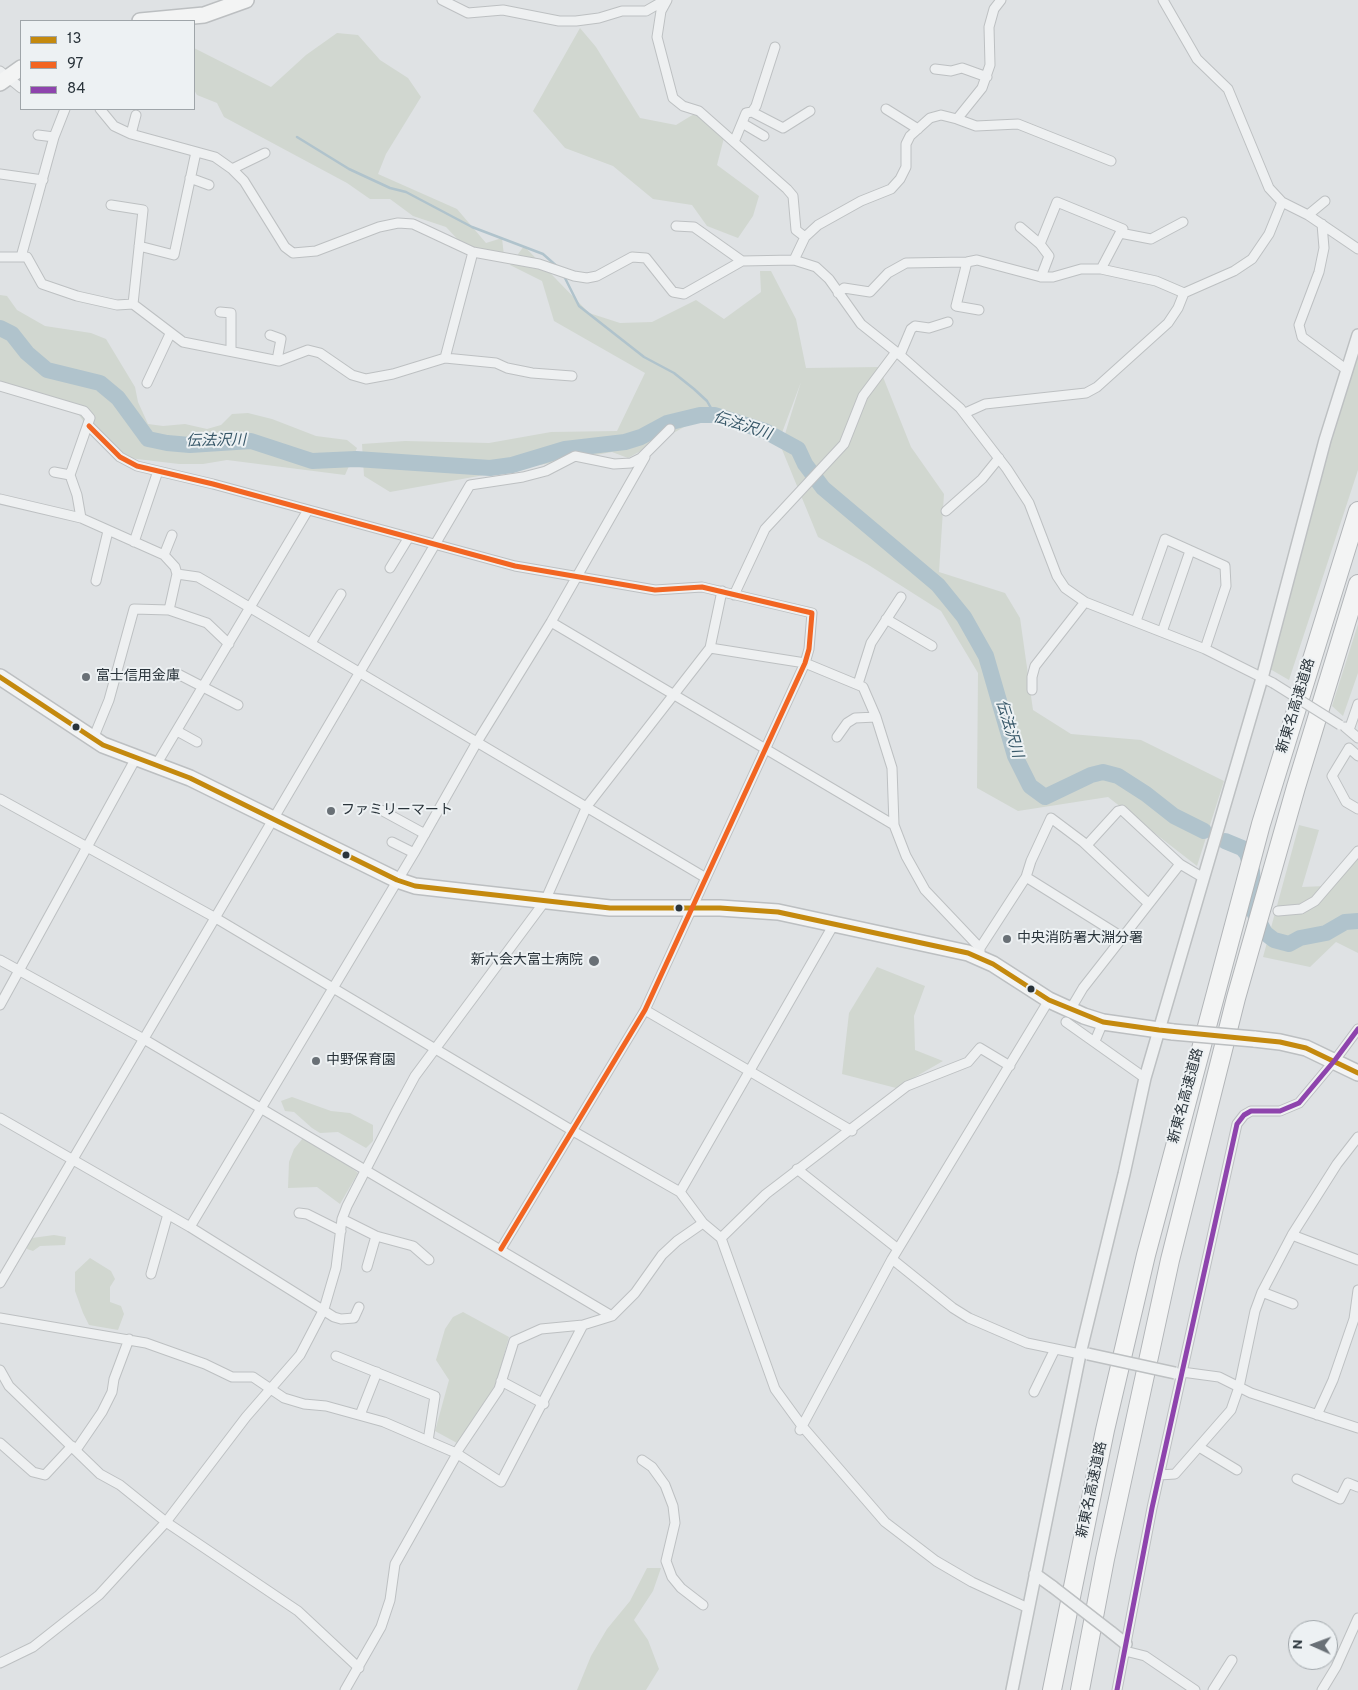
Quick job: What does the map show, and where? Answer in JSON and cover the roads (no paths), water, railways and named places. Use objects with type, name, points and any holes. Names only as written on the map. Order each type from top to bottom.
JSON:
[{"type":"highway","name":"新東名高速道路","points":[[1052,1690],[1105,1430],[1146,1255],[1261,824],[1358,511]]},
{"type":"highway","name":"新東名高速道路","points":[[1080,1690],[1107,1549],[1170,1260],[1282,834],[1358,584]]},
{"type":"main road","points":[[152,20],[176,18],[246,0]]},
{"type":"main road","points":[[2,77],[20,68]]},
{"type":"main road","points":[[0,677],[93,739],[136,758],[190,778],[397,880],[444,890],[610,908],[756,909],[980,953],[1049,1000],[1068,1016],[1166,1031],[1280,1042],[1306,1048],[1336,1060],[1358,1073]]},
{"type":"street","points":[[442,0],[468,13],[503,10],[559,21],[576,21],[599,18],[622,11],[646,11],[666,0]]},
{"type":"street","points":[[666,0],[657,37],[673,98],[683,106],[699,110],[778,180],[793,196],[796,230],[805,237]]},
{"type":"street","points":[[957,119],[982,88],[987,77],[990,65],[989,27],[994,9],[1001,0]]},
{"type":"street","points":[[1163,0],[1197,60],[1228,89],[1269,188],[1282,202],[1308,215],[1358,249]]},
{"type":"street","points":[[752,112],[756,106],[775,47]]},
{"type":"street","points":[[935,69],[951,71],[962,68],[987,77]]},
{"type":"street","points":[[2,77],[20,87]]},
{"type":"street","points":[[886,109],[918,129]]},
{"type":"street","points":[[21,257],[54,137],[64,110]]},
{"type":"street","points":[[101,110],[114,126],[131,134],[215,158],[232,169],[244,181],[285,247],[293,252],[303,254],[316,251],[379,227],[398,223],[412,224],[474,252],[539,264],[574,276],[587,278],[597,276],[632,258],[646,258],[673,292],[684,294],[742,261],[794,260],[816,267],[829,279],[861,324],[898,353],[965,414],[1029,503],[1057,576],[1065,588],[1085,602],[1205,649],[1267,681],[1340,724],[1358,738]]},
{"type":"street","points":[[734,142],[746,113],[752,112],[783,128],[810,111]]},
{"type":"street","points":[[131,134],[136,115]]},
{"type":"street","points":[[794,260],[805,237],[818,224],[861,201],[891,188],[900,179],[906,167],[906,144],[910,136],[930,118],[941,115],[976,126],[1018,124],[1112,161]]},
{"type":"street","points":[[742,124],[764,136]]},
{"type":"street","points":[[38,135],[54,137]]},
{"type":"street","points":[[139,246],[174,255],[196,152]]},
{"type":"street","points":[[232,169],[265,153]]},
{"type":"street","points":[[0,174],[43,180]]},
{"type":"street","points":[[190,178],[209,185]]},
{"type":"street","points":[[1308,215],[1325,201]]},
{"type":"street","points":[[1040,244],[1057,202],[1123,229],[1101,269]]},
{"type":"street","points":[[965,414],[985,404],[1086,393],[1098,387],[1168,323],[1178,308],[1184,293],[1234,271],[1252,259],[1270,234],[1282,202]]},
{"type":"street","points":[[111,205],[143,210],[133,304]]},
{"type":"street","points":[[1120,233],[1151,239],[1182,222]]},
{"type":"street","points":[[1322,224],[1324,248],[1319,272],[1299,325],[1302,337],[1348,370]]},
{"type":"street","points":[[676,226],[694,227],[742,261]]},
{"type":"street","points":[[1020,227],[1040,244],[1049,256],[1041,276]]},
{"type":"street","points":[[445,358],[474,252]]},
{"type":"street","points":[[0,257],[27,257],[42,284],[85,298],[117,305],[133,304],[183,342],[277,360],[289,359],[301,351],[308,350],[320,353],[352,376],[366,379],[393,374],[445,358],[496,363],[507,368],[532,373],[572,376]]},
{"type":"street","points":[[838,293],[844,288],[870,292],[888,273],[906,263],[967,262],[977,260],[1041,276],[1053,277],[1081,269],[1101,269],[1156,280],[1184,293]]},
{"type":"street","points":[[967,262],[956,306],[979,310]]},
{"type":"street","points":[[220,312],[231,313],[231,351]]},
{"type":"street","points":[[734,595],[765,529],[837,452],[852,429],[863,396],[898,353],[915,326],[929,328],[948,322]]},
{"type":"street","points":[[147,382],[170,334]]},
{"type":"street","points":[[270,335],[280,339],[277,360]]},
{"type":"street","points":[[1012,1690],[1035,1574],[1145,1078],[1166,1031],[1202,876],[1267,681],[1325,440],[1358,335]]},
{"type":"street","points":[[0,386],[84,410],[90,418],[89,426],[70,475],[78,495],[81,518]]},
{"type":"street","points":[[89,426],[120,457],[136,466],[408,536],[516,566],[655,590],[702,587],[812,613],[809,649],[805,663],[645,1010],[501,1249]]},
{"type":"street","points":[[0,1282],[73,1160],[142,1038],[470,485],[523,478],[546,471],[575,456],[614,464],[631,463],[641,458],[670,429]]},
{"type":"street","points":[[190,1228],[414,853],[477,742],[551,622],[647,452]]},
{"type":"street","points":[[946,511],[982,479],[998,458]]},
{"type":"street","points":[[134,542],[158,471]]},
{"type":"street","points":[[54,472],[70,475]]},
{"type":"street","points":[[0,499],[81,518],[164,555],[175,567],[178,574],[169,610]]},
{"type":"street","points":[[156,765],[308,510]]},
{"type":"street","points":[[96,581],[108,531]]},
{"type":"street","points":[[164,555],[172,535]]},
{"type":"street","points":[[390,568],[408,536]]},
{"type":"street","points":[[1136,621],[1165,539],[1224,566],[1226,586],[1205,649]]},
{"type":"street","points":[[1162,632],[1190,551]]},
{"type":"street","points":[[178,574],[198,577],[706,878]]},
{"type":"street","points":[[0,1664],[33,1647],[100,1595],[166,1522],[246,1417],[300,1355],[324,1309],[336,1268],[342,1219],[366,1168],[415,1076],[545,901],[587,806],[710,648],[722,592]]},
{"type":"street","points":[[311,643],[341,594]]},
{"type":"street","points":[[858,684],[871,643],[901,597]]},
{"type":"street","points":[[1032,690],[1032,677],[1035,666],[1085,602]]},
{"type":"street","points":[[93,739],[110,700],[134,609],[169,610],[207,623],[229,644]]},
{"type":"street","points":[[886,619],[932,646]]},
{"type":"street","points":[[551,622],[894,825]]},
{"type":"street","points":[[710,648],[805,663],[858,684],[868,696],[892,768],[894,825],[906,856],[925,890],[980,953],[1026,877],[1031,861],[1051,818],[1087,845],[1148,903]]},
{"type":"street","points":[[176,673],[204,685],[238,704]]},
{"type":"street","points":[[1349,730],[1358,704]]},
{"type":"street","points":[[837,737],[847,723],[855,718],[876,717]]},
{"type":"street","points":[[177,731],[197,742]]},
{"type":"street","points":[[1358,756],[1349,748],[1332,776],[1346,802],[1358,809]]},
{"type":"street","points":[[0,1005],[136,758]]},
{"type":"street","points":[[0,799],[214,917],[573,1131],[680,1192],[703,1223],[721,1238],[775,1389],[801,1429],[885,1522],[936,1561],[972,1582],[1028,1608]]},
{"type":"street","points":[[381,810],[424,834]]},
{"type":"street","points":[[1087,845],[1118,811],[1122,810],[1180,864],[1202,876]]},
{"type":"street","points":[[392,842],[414,853]]},
{"type":"street","points":[[1278,911],[1301,910],[1315,901],[1358,851]]},
{"type":"street","points":[[1145,1078],[1095,1041],[1068,1016],[1083,988],[1180,864]]},
{"type":"street","points":[[1026,877],[1122,937]]},
{"type":"street","points":[[680,1192],[834,924]]},
{"type":"street","points":[[0,960],[142,1038],[366,1168],[612,1316]]},
{"type":"street","points":[[801,1429],[892,1259],[1049,1000]]},
{"type":"street","points":[[645,1010],[852,1131]]},
{"type":"street","points":[[1095,1041],[1103,1022]]},
{"type":"street","points":[[1117,1690],[1179,1373],[1237,1124],[1244,1115],[1251,1111],[1280,1111],[1299,1103],[1336,1060],[1358,1029]]},
{"type":"street","points":[[721,1238],[766,1194],[797,1169],[852,1131],[907,1086],[968,1062],[980,1048],[1010,1066]]},
{"type":"street","points":[[0,1118],[168,1214],[324,1309],[334,1317],[347,1320],[354,1318],[359,1307]]},
{"type":"street","points":[[1160,1475],[1175,1474],[1231,1410],[1239,1386],[1255,1311],[1262,1292],[1292,1235],[1337,1164],[1358,1137]]},
{"type":"street","points":[[797,1169],[898,1249]]},
{"type":"street","points":[[299,1213],[307,1214],[341,1231]]},
{"type":"street","points":[[151,1274],[168,1214]]},
{"type":"street","points":[[342,1219],[376,1236],[413,1246],[429,1260]]},
{"type":"street","points":[[345,1690],[381,1627],[390,1600],[395,1564],[456,1454],[499,1389],[514,1341],[541,1329],[583,1326],[612,1316],[635,1293],[662,1255],[677,1241],[703,1223]]},
{"type":"street","points":[[1292,1235],[1358,1260]]},
{"type":"street","points":[[367,1267],[376,1236]]},
{"type":"street","points":[[892,1259],[952,1307],[969,1318],[1027,1342],[1179,1373],[1220,1377],[1251,1393],[1358,1428]]},
{"type":"street","points":[[1317,1415],[1334,1380],[1354,1320],[1358,1290]]},
{"type":"street","points":[[1262,1292],[1293,1304]]},
{"type":"street","points":[[0,1318],[129,1339],[162,1349],[232,1376],[253,1377],[284,1398],[304,1404],[326,1406],[384,1422],[456,1454],[501,1482],[544,1404],[583,1326]]},
{"type":"street","points":[[0,1443],[34,1472],[45,1475],[74,1448],[102,1412],[112,1392],[114,1379],[129,1339]]},
{"type":"street","points":[[1034,1392],[1055,1348]]},
{"type":"street","points":[[336,1356],[436,1396],[428,1441]]},
{"type":"street","points":[[0,1370],[9,1386],[100,1474],[120,1485],[166,1522],[298,1611],[359,1668]]},
{"type":"street","points":[[360,1415],[377,1372]]},
{"type":"street","points":[[501,1381],[544,1404]]},
{"type":"street","points":[[1198,1447],[1237,1470]]},
{"type":"street","points":[[642,1460],[652,1467],[665,1485],[674,1506],[675,1523],[666,1561],[672,1577],[681,1588],[704,1605]]},
{"type":"street","points":[[1297,1479],[1340,1499],[1348,1482],[1358,1487]]},
{"type":"street","points":[[1035,1574],[1111,1632],[1126,1648],[1145,1656],[1195,1690]]},
{"type":"street","points":[[1322,1690],[1336,1668],[1358,1618]]},
{"type":"street","points":[[1212,1690],[1232,1660]]},
{"type":"waterway","points":[[297,137],[349,169],[390,188],[406,192],[472,227],[543,254],[560,269]]},
{"type":"waterway","points":[[564,276],[579,306],[644,357],[674,373],[694,389],[707,401],[715,415]]},
{"type":"waterway","name":"伝法沢川","points":[[0,328],[12,334],[27,353],[47,370],[100,383],[118,398],[148,439],[167,443],[190,445],[251,441],[312,461],[356,459],[490,468],[512,465],[565,449],[625,442],[641,437],[667,423],[700,415],[715,415],[765,431],[798,449],[805,464],[823,488],[938,585],[964,617],[986,656],[1015,756],[1030,786],[1045,797],[1091,775],[1103,772],[1118,776],[1146,794],[1174,816],[1204,831]]},
{"type":"waterway","name":"伝法沢川","points":[[1225,841],[1242,848],[1247,854],[1252,871],[1254,912],[1265,933],[1274,940],[1289,944],[1300,938],[1326,933],[1345,922],[1358,921]]},
{"type":"place","name":"富士信用金庫","points":[[86,677]]},
{"type":"place","name":"ファミリーマート","points":[[331,811]]},
{"type":"place","name":"中央消防署大淵分署","points":[[1007,939]]},
{"type":"place","name":"新六会大富士病院","points":[[594,961]]},
{"type":"place","name":"中野保育園","points":[[316,1061]]}]
